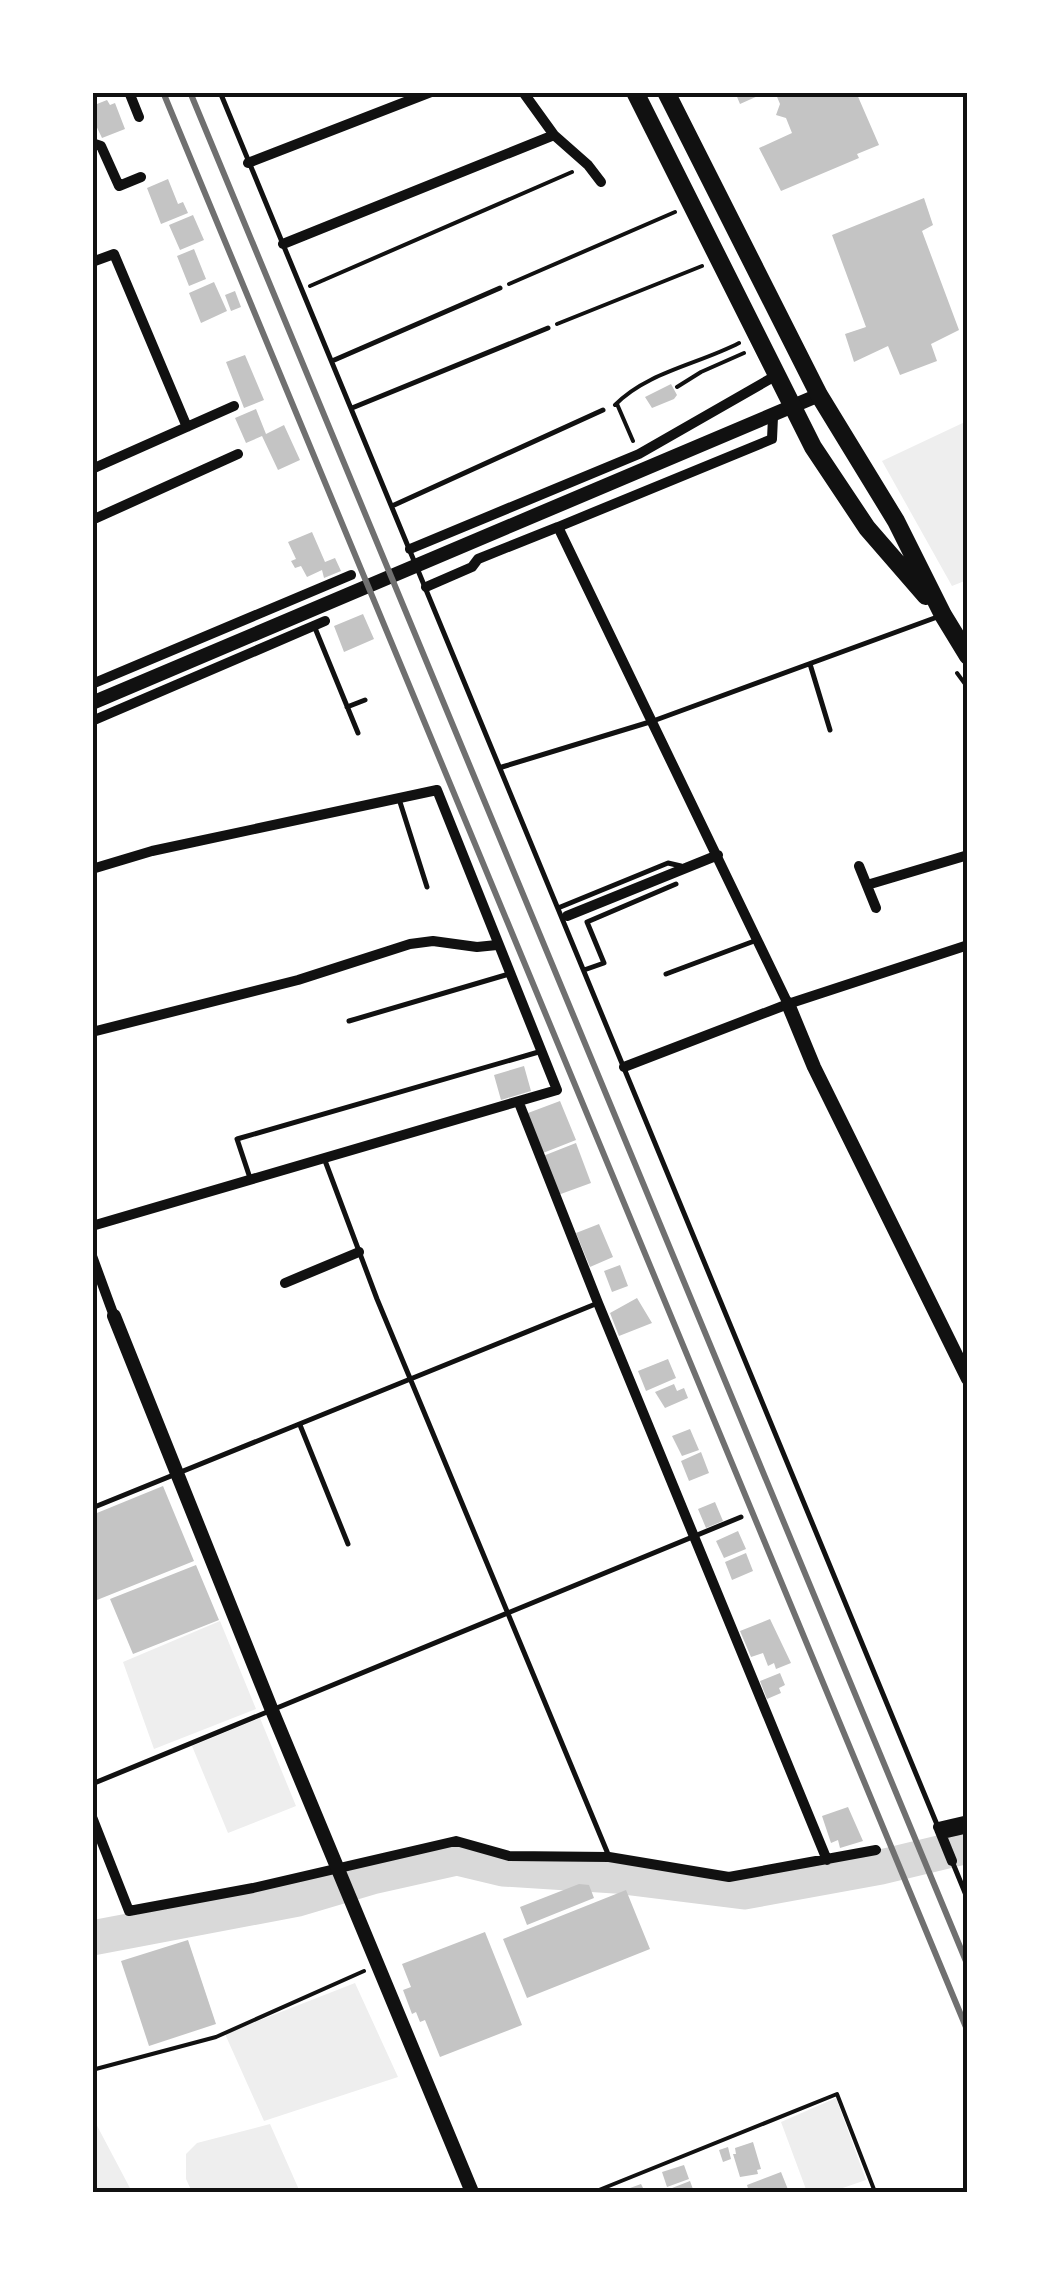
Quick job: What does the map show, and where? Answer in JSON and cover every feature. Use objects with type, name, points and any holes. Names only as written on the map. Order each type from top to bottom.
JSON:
[{"type":"highway","points":[[635,92],[791,408],[867,528],[943,615]]},
{"type":"highway","points":[[666,92],[819,395],[896,521],[968,656]]},
{"type":"street","points":[[129,92],[139,117]]},
{"type":"street","points":[[248,163],[431,92]]},
{"type":"street","points":[[523,92],[554,135],[601,182]]},
{"type":"street","points":[[282,244],[554,135]]},
{"type":"street","points":[[92,143],[101,146],[114,188],[141,178]]},
{"type":"street","points":[[92,262],[114,254],[186,427]]},
{"type":"street","points":[[410,549],[639,454],[776,374]]},
{"type":"street","points":[[92,703],[819,395]]},
{"type":"street","points":[[92,469],[234,406]]},
{"type":"street","points":[[426,587],[472,567],[478,559],[772,439],[773,417]]},
{"type":"street","points":[[92,520],[238,454]]},
{"type":"street","points":[[558,527],[760,939],[814,1068],[968,1379]]},
{"type":"street","points":[[92,684],[351,575]]},
{"type":"street","points":[[290,601],[292,635]]},
{"type":"street","points":[[92,721],[319,623]]},
{"type":"street","points":[[92,869],[152,850],[437,790],[556,1090],[92,1226]]},
{"type":"street","points":[[563,912],[718,855]]},
{"type":"street","points":[[867,885],[968,855]]},
{"type":"street","points":[[859,866],[876,908]]},
{"type":"street","points":[[676,884],[689,867]]},
{"type":"street","points":[[92,1032],[298,980],[410,944],[497,944]]},
{"type":"street","points":[[624,1067],[788,1004],[968,945]]},
{"type":"street","points":[[519,1102],[827,1860]]},
{"type":"street","points":[[285,1283],[359,1252]]},
{"type":"street","points":[[92,1256],[271,1708],[472,2192]]},
{"type":"street","points":[[92,1817],[129,1911],[339,1873],[456,1841],[509,1856],[609,1857],[729,1877],[876,1850]]},
{"type":"street","points":[[941,1830],[968,1820]]},
{"type":"street","points":[[941,1830],[968,1828]]},
{"type":"street","points":[[941,1830],[952,1862]]},
{"type":"lane","points":[[220,92],[941,1830]]},
{"type":"lane","points":[[332,361],[500,288]]},
{"type":"lane","points":[[352,408],[548,328]]},
{"type":"lane","points":[[392,506],[603,410]]},
{"type":"lane","points":[[500,768],[652,721],[943,615]]},
{"type":"lane","points":[[319,623],[358,733]]},
{"type":"lane","points":[[810,664],[830,730]]},
{"type":"lane","points":[[347,706],[365,700]]},
{"type":"lane","points":[[398,796],[427,886]]},
{"type":"lane","points":[[584,970],[604,963],[587,922],[676,884]]},
{"type":"lane","points":[[666,974],[760,939]]},
{"type":"lane","points":[[349,1021],[510,973]]},
{"type":"lane","points":[[251,1181],[237,1139],[542,1051]]},
{"type":"lane","points":[[324,1158],[359,1252],[609,1857]]},
{"type":"lane","points":[[92,1508],[598,1303]]},
{"type":"lane","points":[[300,1425],[348,1544]]},
{"type":"lane","points":[[92,1784],[741,1517]]},
{"type":"lane","points":[[952,1862],[968,1900]]},
{"type":"path","points":[[302,290],[588,165]]},
{"type":"path","points":[[500,288],[692,205]]},
{"type":"path","points":[[548,328],[710,263]]},
{"type":"path","points":[[639,454],[618,404],[626,392],[748,339]]},
{"type":"path","points":[[677,387],[752,350]]},
{"type":"path","points":[[92,2070],[216,2038],[378,1964]]},
{"type":"path","points":[[594,2192],[837,2094],[875,2192]]},
{"type":"shaded area","points":[[967,421],[967,580],[952,586],[882,461]]},
{"type":"shaded area","points":[[220,1621],[256,1709],[154,1749],[123,1662]]},
{"type":"shaded area","points":[[260,1718],[296,1806],[228,1833],[192,1746]]},
{"type":"shaded area","points":[[355,1983],[398,2077],[264,2121],[225,2034]]},
{"type":"shaded area","points":[[836,2098],[866,2180],[831,2192],[807,2192],[781,2122]]},
{"type":"shaded area","points":[[93,2118],[132,2192],[93,2192]]},
{"type":"shaded area","points":[[270,2124],[300,2192],[192,2192],[186,2179],[186,2154],[197,2143]]},
{"type":"building","points":[[735,92],[767,92],[740,104]]},
{"type":"building","points":[[775,92],[856,92],[879,145],[857,154],[859,158],[781,191],[759,148],[792,133],[786,118],[776,115],[780,104]]},
{"type":"building","points":[[107,100],[110,105],[115,103],[125,129],[102,138],[92,117],[92,106]]},
{"type":"building","points":[[168,179],[178,204],[183,202],[188,213],[161,224],[147,188]]},
{"type":"building","points":[[924,198],[933,225],[922,231],[959,330],[931,344],[937,361],[900,375],[888,346],[854,362],[845,334],[866,327],[832,235]]},
{"type":"building","points":[[193,215],[204,240],[180,250],[169,225]]},
{"type":"building","points":[[194,249],[206,279],[189,286],[177,256]]},
{"type":"building","points":[[214,282],[227,311],[201,323],[189,293]]},
{"type":"building","points":[[235,291],[241,307],[231,311],[225,295]]},
{"type":"building","points":[[245,355],[264,400],[244,408],[226,362]]},
{"type":"building","points":[[671,384],[677,395],[674,399],[652,408],[645,397]]},
{"type":"building","points":[[256,409],[266,434],[284,425],[300,460],[278,470],[262,436],[246,443],[235,418]]},
{"type":"building","points":[[312,532],[325,562],[335,558],[341,571],[324,578],[322,570],[307,577],[301,566],[295,568],[291,561],[296,559],[288,542]]},
{"type":"building","points":[[363,614],[374,639],[344,652],[334,626]]},
{"type":"building","points":[[524,1066],[531,1091],[501,1100],[494,1075]]},
{"type":"building","points":[[560,1101],[576,1140],[543,1153],[528,1113]]},
{"type":"building","points":[[576,1143],[591,1183],[558,1195],[543,1156]]},
{"type":"building","points":[[599,1224],[613,1257],[590,1267],[576,1233]]},
{"type":"building","points":[[620,1265],[628,1286],[612,1292],[604,1271]]},
{"type":"building","points":[[637,1298],[652,1323],[619,1336],[610,1313]]},
{"type":"building","points":[[668,1359],[676,1378],[646,1391],[638,1371]]},
{"type":"building","points":[[674,1384],[677,1391],[684,1388],[688,1398],[665,1408],[655,1392]]},
{"type":"building","points":[[690,1429],[699,1450],[682,1456],[672,1436]]},
{"type":"building","points":[[701,1452],[709,1473],[689,1481],[681,1461]]},
{"type":"building","points":[[163,1486],[194,1561],[92,1602],[92,1515]]},
{"type":"building","points":[[715,1502],[723,1521],[706,1528],[698,1509]]},
{"type":"building","points":[[738,1531],[746,1549],[724,1558],[716,1541]]},
{"type":"building","points":[[746,1553],[753,1571],[732,1580],[725,1562]]},
{"type":"building","points":[[196,1565],[219,1620],[133,1654],[110,1599]]},
{"type":"building","points":[[770,1619],[791,1663],[776,1669],[774,1663],[768,1666],[763,1653],[751,1657],[740,1631]]},
{"type":"building","points":[[780,1673],[785,1685],[779,1688],[781,1693],[767,1699],[760,1681]]},
{"type":"building","points":[[848,1807],[863,1841],[840,1848],[838,1840],[831,1843],[822,1816]]},
{"type":"building","points":[[579,1884],[589,1885],[594,1898],[527,1925],[520,1907]]},
{"type":"building","points":[[626,1890],[650,1949],[527,1998],[503,1939]]},
{"type":"building","points":[[485,1932],[522,2025],[440,2057],[425,2020],[420,2022],[416,2012],[412,2014],[403,1990],[411,1987],[402,1964]]},
{"type":"building","points":[[188,1940],[216,2024],[149,2046],[121,1961]]},
{"type":"building","points":[[753,2142],[761,2169],[758,2174],[740,2177],[735,2148]]},
{"type":"building","points":[[728,2147],[731,2159],[723,2162],[719,2150]]},
{"type":"building","points":[[684,2165],[689,2179],[667,2187],[662,2172]]},
{"type":"building","points":[[781,2172],[789,2192],[749,2192],[747,2185]]},
{"type":"building","points":[[690,2181],[694,2192],[674,2192],[672,2188]]},
{"type":"building","points":[[641,2184],[645,2192],[619,2192]]},
{"type":"waterway","points":[[92,1938],[298,1899],[457,1858],[503,1869],[615,1876],[744,1892],[881,1867],[968,1846]]},
{"type":"railway","points":[[163,92],[968,2032]]},
{"type":"railway","points":[[190,92],[968,1966]]}]
